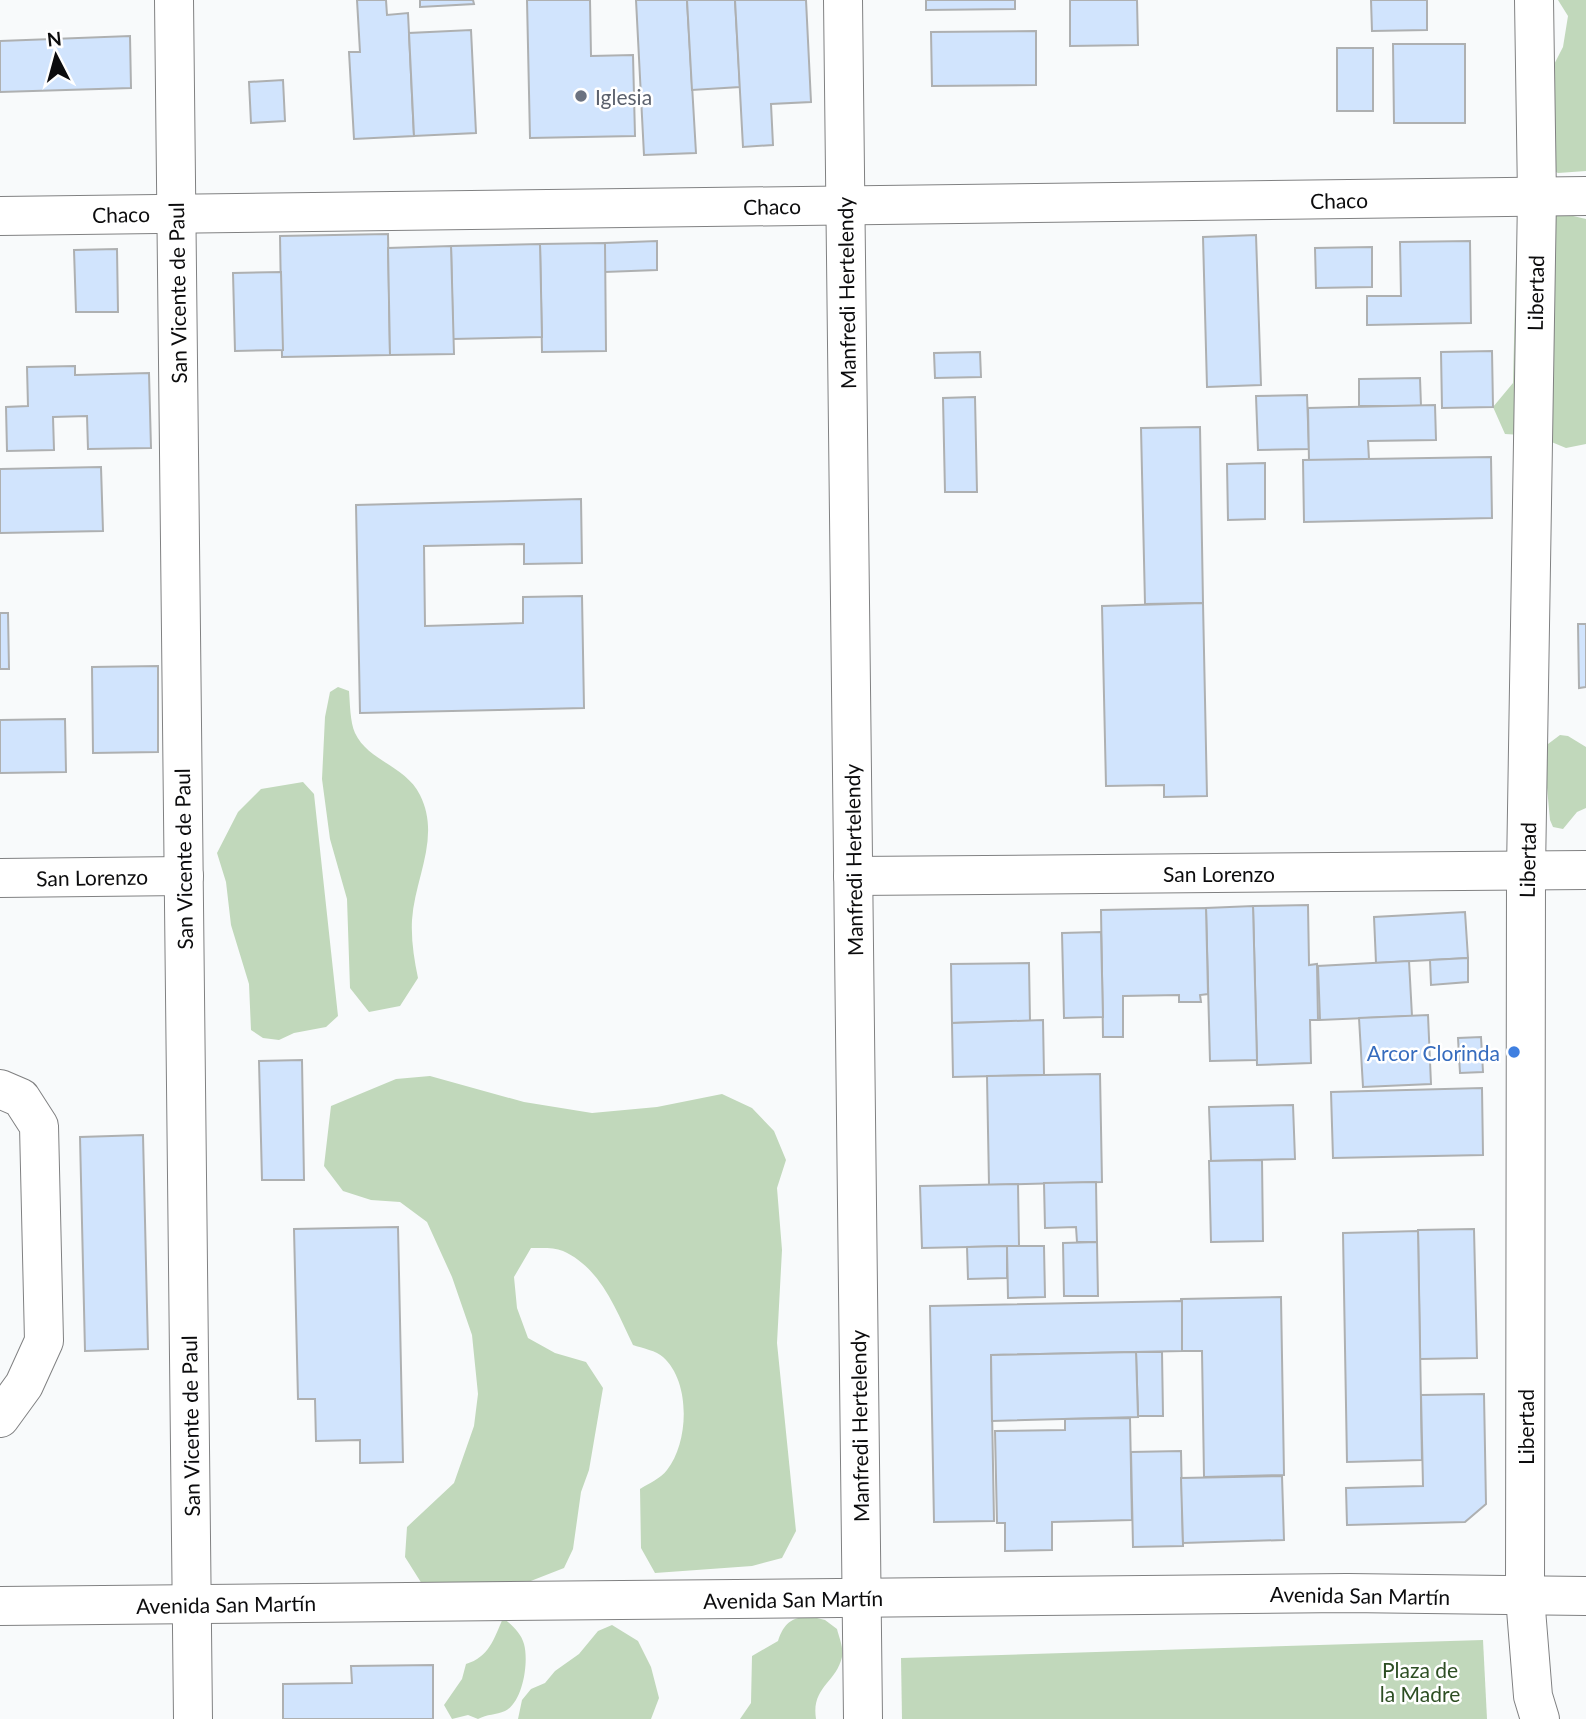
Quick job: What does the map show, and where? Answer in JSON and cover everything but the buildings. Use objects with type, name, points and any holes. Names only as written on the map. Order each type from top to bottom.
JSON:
[{"type":"street","name":"San Vicente de Paul","points":[[174,0],[193,1719]]},
{"type":"street","name":"Manfredi Hertelendy","points":[[843,0],[863,1719]]},
{"type":"street","name":"Libertad","points":[[1534,0],[1537,197],[1526,871],[1525,1597],[1533,1696],[1540,1719]]},
{"type":"street","name":"Chaco","points":[[0,216],[1586,197]]},
{"type":"street","name":"San Lorenzo","points":[[853,876],[1586,870]]},
{"type":"street","name":"San Lorenzo","points":[[0,878],[184,876]]},
{"type":"street","points":[[0,1089],[21,1098],[39,1126],[44,1341],[24,1385],[0,1418]]},
{"type":"street","name":"Avenida San Martín","points":[[0,1606],[1347,1593],[1586,1596]]},
{"type":"green space","points":[[1558,0],[1586,0],[1586,171],[1558,173],[1532,159],[1547,78],[1563,47],[1568,16]]},
{"type":"green space","points":[[1556,212],[1586,219],[1586,444],[1566,448],[1537,436],[1505,434],[1493,407],[1513,383],[1516,259],[1533,231]]},
{"type":"green space","points":[[338,687],[349,691],[352,723],[361,743],[414,785],[426,811],[428,826],[425,857],[412,920],[418,978],[400,1006],[369,1012],[350,988],[347,899],[330,839],[322,779],[325,717],[330,692]]},
{"type":"green space","points":[[1560,735],[1568,736],[1586,747],[1586,808],[1577,812],[1563,829],[1553,827],[1550,820],[1545,766],[1548,744]]},
{"type":"green space","points":[[303,782],[314,794],[338,1016],[326,1027],[294,1033],[279,1040],[263,1038],[251,1030],[249,984],[231,925],[226,882],[217,853],[238,812],[261,789]]},
{"type":"green space","points":[[430,1076],[524,1102],[592,1113],[657,1107],[722,1094],[752,1108],[774,1131],[786,1160],[777,1188],[782,1250],[777,1343],[796,1531],[782,1558],[752,1566],[655,1573],[641,1548],[640,1489],[664,1473],[680,1444],[684,1412],[679,1381],[663,1357],[633,1345],[606,1291],[588,1268],[576,1258],[559,1250],[531,1248],[514,1277],[517,1308],[528,1338],[555,1353],[586,1362],[603,1388],[589,1470],[581,1492],[573,1549],[564,1568],[518,1586],[422,1584],[405,1557],[407,1527],[454,1483],[474,1426],[478,1394],[472,1335],[452,1277],[427,1222],[400,1202],[371,1200],[343,1191],[324,1166],[331,1106],[396,1079]]},
{"type":"green space","points":[[809,1616],[825,1620],[837,1629],[842,1650],[839,1666],[817,1699],[816,1719],[740,1719],[751,1703],[752,1656],[778,1641],[789,1623]]},
{"type":"green space","points":[[503,1618],[523,1640],[525,1652],[525,1671],[516,1699],[502,1712],[478,1719],[468,1715],[452,1719],[444,1705],[462,1679],[466,1664],[480,1657],[490,1646]]},
{"type":"green space","points":[[612,1625],[638,1641],[651,1667],[659,1698],[651,1719],[518,1719],[522,1700],[531,1689],[545,1683],[555,1671],[579,1654],[598,1631]]},
{"type":"green space","name":"Plaza de la Madre","points":[[1483,1640],[1487,1719],[902,1719],[901,1658]]},
{"type":"place","name":"Iglesia","points":[[581,96]]},
{"type":"place","name":"Arcor Clorinda","points":[[1514,1052]]}]
